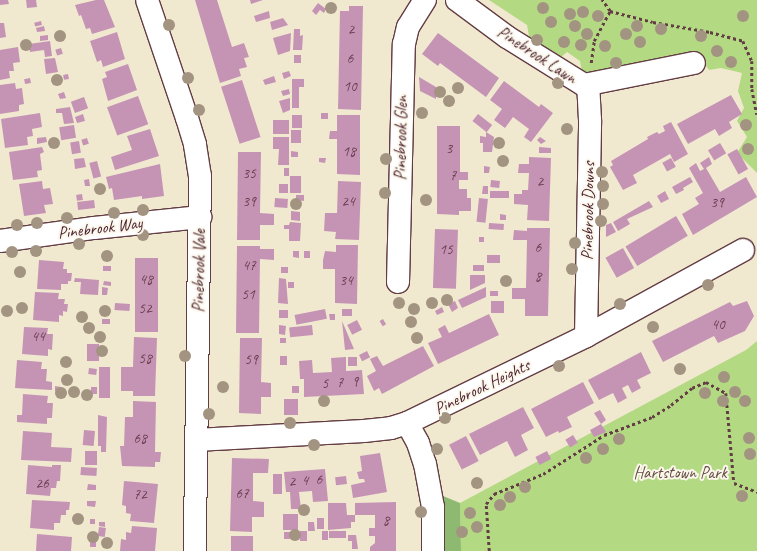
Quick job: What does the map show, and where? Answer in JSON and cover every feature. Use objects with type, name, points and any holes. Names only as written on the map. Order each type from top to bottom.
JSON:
[{"type":"street","name":"Pinebrook Vale","points":[[147,0],[184,106],[195,145],[200,176],[195,551]]},
{"type":"street","name":"Pinebrook Glen","points":[[398,282],[404,44],[408,27],[425,0]]},
{"type":"street","name":"Pinebrook Lawn","points":[[457,0],[507,37],[580,84],[588,85],[694,63]]},
{"type":"street","name":"Pinebrook Downs","points":[[586,336],[590,120],[588,85]]},
{"type":"street","name":"Pinebrook Way","points":[[0,241],[94,228],[200,217]]},
{"type":"street","name":"Pinebrook Heights","points":[[196,440],[364,431],[391,428],[408,423],[586,336],[743,250]]},
{"type":"street","points":[[408,423],[418,442],[425,464],[433,507],[434,551]]},
{"type":"path","points":[[588,85],[594,41],[610,11],[602,0]]},
{"type":"path","points":[[489,551],[486,504],[494,494],[543,474],[572,454],[604,435],[652,417],[671,405],[692,388],[706,382],[726,393],[734,483],[757,492]]},
{"type":"green space","points":[[489,0],[757,0],[757,173],[737,153],[747,137],[737,121],[744,108],[738,91],[742,73],[721,68],[709,70],[697,53],[603,74],[582,72],[580,61],[567,52],[559,59],[530,42],[527,25]]},
{"type":"green space","name":"Hartstown Park","points":[[757,341],[757,551],[461,551],[460,503],[746,350]]},
{"type":"green space","points":[[443,496],[460,503],[461,551],[444,551]]},
{"type":"building","points":[[0,0],[8,0],[9,4],[0,5]]},
{"type":"building","points":[[26,0],[36,0],[37,7],[27,8]]},
{"type":"building","points":[[96,0],[104,0],[115,27],[92,34],[90,28],[86,29],[81,15],[79,16],[75,5]]},
{"type":"building","points":[[195,0],[217,0],[232,47],[244,43],[249,57],[244,58],[247,67],[239,69],[241,76],[220,83]]},
{"type":"building","points":[[250,0],[263,0],[251,4]]},
{"type":"building","points":[[318,3],[326,9],[324,13],[320,10],[316,15],[312,11]]},
{"type":"building","points":[[349,6],[363,6],[361,110],[338,109],[340,11],[349,11]]},
{"type":"building","points":[[269,11],[270,18],[256,22],[254,16]]},
{"type":"building","points":[[283,18],[288,25],[272,30],[270,22]]},
{"type":"building","points":[[41,21],[42,25],[35,27],[34,23]]},
{"type":"building","points":[[0,23],[4,23],[6,37],[0,38]]},
{"type":"building","points":[[44,26],[45,31],[37,32],[36,28]]},
{"type":"building","points":[[294,29],[300,29],[300,36],[303,35],[302,50],[293,50]]},
{"type":"building","points":[[117,32],[125,59],[103,67],[101,60],[97,62],[90,41]]},
{"type":"building","points":[[291,33],[290,51],[278,55],[273,38]]},
{"type":"building","points":[[438,33],[499,78],[486,97],[440,63],[438,66],[422,54]]},
{"type":"building","points":[[48,35],[48,40],[40,41],[40,36]]},
{"type":"building","points":[[50,41],[52,56],[45,57],[44,50],[30,52],[29,44]]},
{"type":"building","points":[[18,47],[20,62],[13,63],[14,71],[9,71],[10,78],[0,80],[0,50]]},
{"type":"building","points":[[61,48],[63,54],[57,56],[55,50]]},
{"type":"building","points":[[294,55],[301,55],[301,63],[294,63]]},
{"type":"building","points":[[55,58],[58,72],[46,74],[44,59]]},
{"type":"building","points":[[128,64],[137,90],[108,101],[102,79],[107,77],[105,72]]},
{"type":"building","points":[[289,71],[291,76],[284,79],[282,73]]},
{"type":"building","points":[[68,74],[69,79],[64,80],[63,75]]},
{"type":"building","points":[[274,76],[276,82],[265,85],[263,80]]},
{"type":"building","points":[[419,77],[436,87],[436,99],[420,91]]},
{"type":"building","points":[[30,78],[31,83],[25,84],[24,79]]},
{"type":"building","points":[[292,79],[304,79],[304,87],[299,87],[299,108],[292,108]]},
{"type":"building","points":[[242,80],[261,137],[240,144],[221,87]]},
{"type":"building","points":[[504,81],[539,107],[541,104],[553,113],[531,142],[524,137],[529,129],[513,117],[505,128],[494,120],[502,109],[490,100]]},
{"type":"building","points":[[15,83],[16,89],[22,88],[24,104],[19,105],[19,111],[0,114],[0,85]]},
{"type":"building","points":[[289,89],[290,94],[283,96],[281,91]]},
{"type":"building","points":[[64,92],[66,98],[60,99],[58,94]]},
{"type":"building","points":[[731,95],[742,114],[729,122],[732,128],[719,136],[715,129],[688,144],[677,124]]},
{"type":"building","points":[[138,96],[148,124],[117,135],[107,107]]},
{"type":"building","points":[[84,97],[88,108],[75,113],[71,102]]},
{"type":"building","points":[[290,98],[290,110],[283,113],[279,101]]},
{"type":"building","points":[[70,107],[74,123],[64,124],[62,113],[56,113],[56,109]]},
{"type":"building","points":[[40,113],[42,127],[32,129],[33,136],[27,137],[28,145],[5,148],[1,119]]},
{"type":"building","points":[[321,113],[328,113],[328,119],[321,119]]},
{"type":"building","points":[[83,114],[85,121],[77,123],[75,117]]},
{"type":"building","points":[[478,114],[492,125],[487,132],[472,121]]},
{"type":"building","points":[[292,115],[302,115],[302,128],[292,128]]},
{"type":"building","points":[[337,115],[360,115],[360,175],[337,174],[337,139],[329,139],[330,131],[337,131]]},
{"type":"building","points":[[273,120],[289,120],[289,134],[273,134]]},
{"type":"building","points":[[671,122],[688,154],[674,162],[670,154],[633,175],[637,183],[623,190],[610,167],[613,165],[611,161],[648,139],[647,137],[657,132],[659,134],[665,131],[663,126]]},
{"type":"building","points":[[74,125],[76,138],[61,140],[59,127]]},
{"type":"building","points":[[437,126],[460,126],[460,172],[468,172],[468,180],[459,180],[459,189],[467,189],[467,198],[471,198],[471,211],[459,211],[459,215],[437,214]]},
{"type":"building","points":[[150,129],[159,156],[115,170],[111,157],[132,150],[127,136]]},
{"type":"building","points":[[291,130],[301,130],[301,143],[291,143]]},
{"type":"building","points":[[486,132],[494,137],[492,152],[483,152],[483,143],[480,143],[480,136],[486,137]]},
{"type":"building","points":[[46,137],[47,142],[37,144],[37,138]]},
{"type":"building","points":[[273,137],[289,137],[289,165],[278,165],[279,149],[273,149]]},
{"type":"building","points":[[540,137],[546,141],[541,144],[537,140]]},
{"type":"building","points":[[87,138],[89,144],[83,146],[81,140]]},
{"type":"building","points":[[79,141],[81,153],[72,154],[70,142]]},
{"type":"building","points":[[720,143],[726,153],[714,160],[708,150]]},
{"type":"building","points":[[42,147],[44,152],[40,154],[42,170],[37,171],[38,177],[13,180],[9,152]]},
{"type":"building","points":[[539,147],[551,148],[551,153],[539,153]]},
{"type":"building","points":[[737,149],[748,169],[739,174],[727,154]]},
{"type":"building","points":[[291,151],[298,152],[298,157],[291,157]]},
{"type":"building","points":[[238,152],[261,152],[260,213],[274,214],[274,225],[260,225],[260,240],[237,240]]},
{"type":"building","points":[[529,157],[551,158],[549,221],[527,220],[528,205],[514,204],[514,194],[522,194],[522,190],[528,190],[529,173],[518,173],[519,164],[529,164]]},
{"type":"building","points":[[709,157],[712,164],[706,168],[720,192],[746,177],[757,197],[693,235],[682,214],[699,204],[695,198],[703,193],[689,168],[696,163],[700,171],[704,169],[700,163]]},
{"type":"building","points":[[84,158],[86,167],[75,169],[74,159]]},
{"type":"building","points":[[319,158],[326,158],[325,163],[319,162]]},
{"type":"building","points":[[671,158],[676,167],[667,172],[662,163]]},
{"type":"building","points":[[97,161],[101,176],[93,179],[89,163]]},
{"type":"building","points":[[160,164],[164,196],[142,199],[142,196],[114,200],[112,188],[109,189],[106,177]]},
{"type":"building","points":[[484,166],[490,167],[489,173],[484,173]]},
{"type":"building","points":[[284,168],[289,168],[289,176],[284,176]]},
{"type":"building","points":[[290,176],[301,176],[301,193],[290,193]]},
{"type":"building","points":[[690,177],[693,182],[683,188],[684,190],[676,194],[672,187]]},
{"type":"building","points":[[89,179],[90,186],[85,186],[84,180]]},
{"type":"building","points":[[491,180],[500,181],[499,188],[490,187]]},
{"type":"building","points":[[42,181],[43,189],[50,188],[53,204],[44,205],[46,213],[24,216],[19,184]]},
{"type":"building","points":[[338,181],[361,182],[359,240],[335,239],[336,232],[324,231],[325,213],[337,213]]},
{"type":"building","points":[[279,184],[288,184],[288,193],[279,193]]},
{"type":"building","points":[[483,186],[488,186],[488,194],[482,194]]},
{"type":"building","points":[[490,191],[509,191],[509,198],[490,198]]},
{"type":"building","points":[[665,191],[669,199],[661,203],[657,196]]},
{"type":"building","points":[[82,194],[83,200],[77,201],[76,195]]},
{"type":"building","points":[[296,195],[304,195],[304,201],[296,200]]},
{"type":"building","points":[[275,198],[288,199],[287,208],[274,207]]},
{"type":"building","points":[[479,198],[488,199],[485,223],[476,222]]},
{"type":"building","points":[[94,200],[95,208],[78,210],[77,202]]},
{"type":"building","points":[[649,201],[653,207],[627,219],[630,224],[618,231],[613,222]]},
{"type":"building","points":[[291,211],[300,212],[300,221],[291,220]]},
{"type":"building","points":[[500,214],[506,215],[506,220],[500,220]]},
{"type":"building","points":[[676,216],[688,236],[637,266],[625,246]]},
{"type":"building","points":[[290,222],[301,223],[300,241],[289,241],[289,229],[284,229],[284,225],[289,225]]},
{"type":"building","points":[[489,223],[504,224],[504,230],[489,229]]},
{"type":"building","points":[[611,223],[616,232],[606,237],[606,225]]},
{"type":"building","points":[[527,228],[550,228],[548,316],[525,316],[525,299],[512,299],[512,288],[526,288],[527,240],[513,240],[514,230],[527,231]]},
{"type":"building","points":[[435,229],[458,230],[456,289],[433,288]]},
{"type":"building","points":[[479,237],[484,237],[484,242],[479,242]]},
{"type":"building","points":[[336,245],[358,245],[357,304],[335,303],[335,269],[323,269],[323,260],[325,251],[336,252]]},
{"type":"building","points":[[237,246],[260,246],[260,249],[274,249],[274,260],[260,259],[259,333],[236,333]]},
{"type":"building","points":[[623,248],[634,268],[617,278],[606,258]]},
{"type":"building","points":[[293,251],[299,251],[299,258],[293,257]]},
{"type":"building","points":[[304,251],[310,251],[310,258],[304,258]]},
{"type":"building","points":[[487,255],[500,255],[500,263],[487,263]]},
{"type":"building","points":[[135,258],[158,258],[158,332],[135,332]]},
{"type":"building","points":[[39,260],[64,262],[63,269],[67,269],[67,273],[72,273],[71,281],[68,281],[68,284],[61,284],[61,290],[37,289]]},
{"type":"building","points":[[473,265],[484,265],[484,271],[473,271]]},
{"type":"building","points":[[103,266],[111,266],[111,271],[103,271]]},
{"type":"building","points":[[281,267],[288,267],[288,273],[281,273]]},
{"type":"building","points":[[470,275],[485,275],[485,283],[470,290]]},
{"type":"building","points":[[75,278],[99,280],[98,295],[80,294],[81,282],[74,282]]},
{"type":"building","points":[[279,278],[286,279],[288,304],[278,303]]},
{"type":"building","points":[[104,281],[111,282],[111,286],[103,285]]},
{"type":"building","points":[[288,282],[294,282],[294,288],[288,288]]},
{"type":"building","points":[[102,287],[108,288],[107,295],[102,295]]},
{"type":"building","points":[[486,287],[486,297],[462,308],[458,300]]},
{"type":"building","points":[[490,291],[498,291],[498,296],[490,296]]},
{"type":"building","points":[[35,292],[59,293],[58,299],[65,299],[64,304],[68,304],[67,312],[63,311],[63,316],[59,315],[59,322],[33,320]]},
{"type":"building","points":[[455,301],[458,308],[452,312],[448,304]]},
{"type":"building","points":[[491,301],[504,301],[504,313],[491,313]]},
{"type":"building","points":[[747,301],[754,316],[745,331],[718,343],[714,336],[663,362],[652,341],[730,302],[733,306]]},
{"type":"building","points":[[115,303],[130,304],[129,311],[115,310]]},
{"type":"building","points":[[442,307],[444,312],[437,315],[435,311]]},
{"type":"building","points":[[325,309],[327,319],[296,325],[295,315]]},
{"type":"building","points":[[342,309],[352,309],[352,316],[342,316]]},
{"type":"building","points":[[279,310],[288,310],[288,318],[279,318]]},
{"type":"building","points":[[329,314],[335,314],[335,320],[330,320]]},
{"type":"building","points":[[489,314],[499,335],[438,364],[428,343],[442,337],[438,329],[445,325],[449,333]]},
{"type":"building","points":[[102,319],[110,319],[110,324],[102,324]]},
{"type":"building","points":[[383,319],[386,324],[383,326],[380,321]]},
{"type":"building","points":[[357,320],[362,330],[352,335],[347,325]]},
{"type":"building","points":[[342,321],[354,349],[345,350]]},
{"type":"building","points":[[279,325],[286,326],[285,335],[279,334]]},
{"type":"building","points":[[312,325],[313,335],[290,337],[289,327]]},
{"type":"building","points":[[24,327],[48,328],[47,334],[53,334],[52,350],[48,349],[48,356],[22,354]]},
{"type":"building","points":[[134,337],[157,338],[155,396],[133,396],[133,391],[121,391],[121,367],[133,367]]},
{"type":"building","points":[[240,338],[262,338],[261,382],[271,383],[271,397],[261,397],[261,414],[239,413]]},
{"type":"building","points":[[280,338],[286,338],[286,343],[280,343]]},
{"type":"building","points":[[87,344],[99,344],[99,361],[87,361]]},
{"type":"building","points":[[423,346],[434,366],[382,394],[379,388],[374,391],[367,376],[376,371],[370,359],[377,356],[383,366]]},
{"type":"building","points":[[367,351],[370,357],[362,361],[359,355]]},
{"type":"building","points":[[641,352],[651,373],[637,380],[641,388],[632,393],[628,385],[622,388],[627,398],[618,403],[613,393],[599,400],[588,380]]},
{"type":"building","points":[[280,356],[287,356],[287,365],[280,365]]},
{"type":"building","points":[[346,357],[346,371],[362,370],[364,394],[304,397],[304,379],[300,379],[299,361],[312,360],[313,373],[332,372],[331,358]]},
{"type":"building","points":[[348,357],[357,357],[357,366],[348,366]]},
{"type":"building","points":[[17,360],[42,362],[41,369],[47,369],[46,381],[52,382],[52,390],[15,388]]},
{"type":"building","points":[[99,367],[110,367],[110,398],[99,398]]},
{"type":"building","points":[[89,368],[97,369],[96,375],[88,374]]},
{"type":"building","points":[[583,382],[594,403],[567,417],[572,427],[559,433],[558,431],[546,437],[531,409]]},
{"type":"building","points":[[55,386],[61,387],[61,392],[55,391]]},
{"type":"building","points":[[292,386],[299,386],[299,393],[292,393]]},
{"type":"building","points":[[91,387],[97,387],[97,394],[91,394]]},
{"type":"building","points":[[23,394],[48,396],[47,403],[53,403],[52,418],[47,418],[47,424],[17,422],[17,415],[22,415]]},
{"type":"building","points":[[284,399],[298,399],[298,415],[284,415]]},
{"type":"building","points":[[133,401],[156,402],[155,452],[161,452],[160,462],[155,462],[155,467],[122,466],[120,446],[124,446],[125,417],[133,417]]},
{"type":"building","points":[[523,407],[534,428],[521,435],[528,450],[515,457],[507,441],[480,455],[469,434]]},
{"type":"building","points":[[600,410],[606,420],[601,424],[594,413]]},
{"type":"building","points":[[98,415],[107,417],[106,452],[101,452],[101,446],[98,446]]},
{"type":"building","points":[[601,424],[606,432],[594,437],[590,430]]},
{"type":"building","points":[[84,430],[95,431],[94,446],[83,445]]},
{"type":"building","points":[[23,431],[52,433],[51,447],[72,448],[71,462],[21,460]]},
{"type":"building","points":[[573,435],[578,443],[570,447],[565,440]]},
{"type":"building","points":[[466,436],[479,461],[462,470],[449,445]]},
{"type":"building","points":[[85,451],[97,451],[97,465],[85,465]]},
{"type":"building","points":[[547,451],[551,459],[540,465],[535,457]]},
{"type":"building","points":[[380,453],[387,492],[353,498],[351,485],[365,482],[364,479],[359,479],[357,472],[362,471],[360,456]]},
{"type":"building","points":[[232,458],[269,459],[268,473],[253,473],[253,501],[264,502],[264,517],[252,517],[252,532],[230,531]]},
{"type":"building","points":[[28,465],[52,467],[52,465],[61,465],[60,481],[57,481],[56,488],[51,488],[50,496],[26,494]]},
{"type":"building","points":[[81,467],[97,468],[96,476],[80,475]]},
{"type":"building","points":[[325,469],[328,501],[313,502],[312,491],[299,492],[301,509],[291,509],[290,492],[286,492],[284,472]]},
{"type":"building","points":[[273,474],[282,474],[282,494],[273,494]]},
{"type":"building","points":[[346,476],[347,484],[336,485],[335,477]]},
{"type":"building","points":[[124,481],[158,484],[154,523],[130,521],[131,514],[126,513],[126,506],[122,505]]},
{"type":"building","points":[[88,484],[96,485],[96,490],[87,490]]},
{"type":"building","points":[[32,500],[70,502],[69,510],[66,510],[66,515],[61,515],[60,523],[54,523],[54,530],[30,528]]},
{"type":"building","points":[[87,501],[96,501],[95,507],[87,506]]},
{"type":"building","points":[[396,502],[396,551],[370,551],[370,547],[375,543],[375,536],[369,536],[369,528],[375,528],[375,515],[355,515],[355,503]]},
{"type":"building","points":[[328,503],[346,503],[347,515],[355,515],[355,522],[351,522],[351,528],[328,530]]},
{"type":"building","points":[[283,514],[298,514],[298,530],[283,530]]},
{"type":"building","points":[[317,518],[324,518],[324,529],[317,529]]},
{"type":"building","points":[[90,519],[95,519],[95,524],[90,524]]},
{"type":"building","points":[[99,522],[105,522],[105,527],[99,526]]},
{"type":"building","points":[[308,522],[314,522],[315,531],[308,531]]},
{"type":"building","points":[[132,526],[157,528],[155,551],[120,551],[121,539],[126,540],[126,532],[131,533]]},
{"type":"building","points":[[99,527],[106,528],[105,537],[98,536]]},
{"type":"building","points":[[300,531],[307,531],[307,541],[300,541]]},
{"type":"building","points":[[322,531],[328,531],[328,540],[322,540]]},
{"type":"building","points":[[329,531],[346,531],[346,538],[329,538]]},
{"type":"building","points":[[284,532],[290,532],[290,539],[284,539]]},
{"type":"building","points":[[37,534],[72,537],[71,551],[36,551]]},
{"type":"building","points":[[348,535],[356,535],[358,549],[352,549],[352,541],[348,541]]},
{"type":"building","points":[[231,536],[253,536],[253,551],[231,551]]},
{"type":"building","points":[[90,541],[96,542],[96,547],[90,547]]}]
